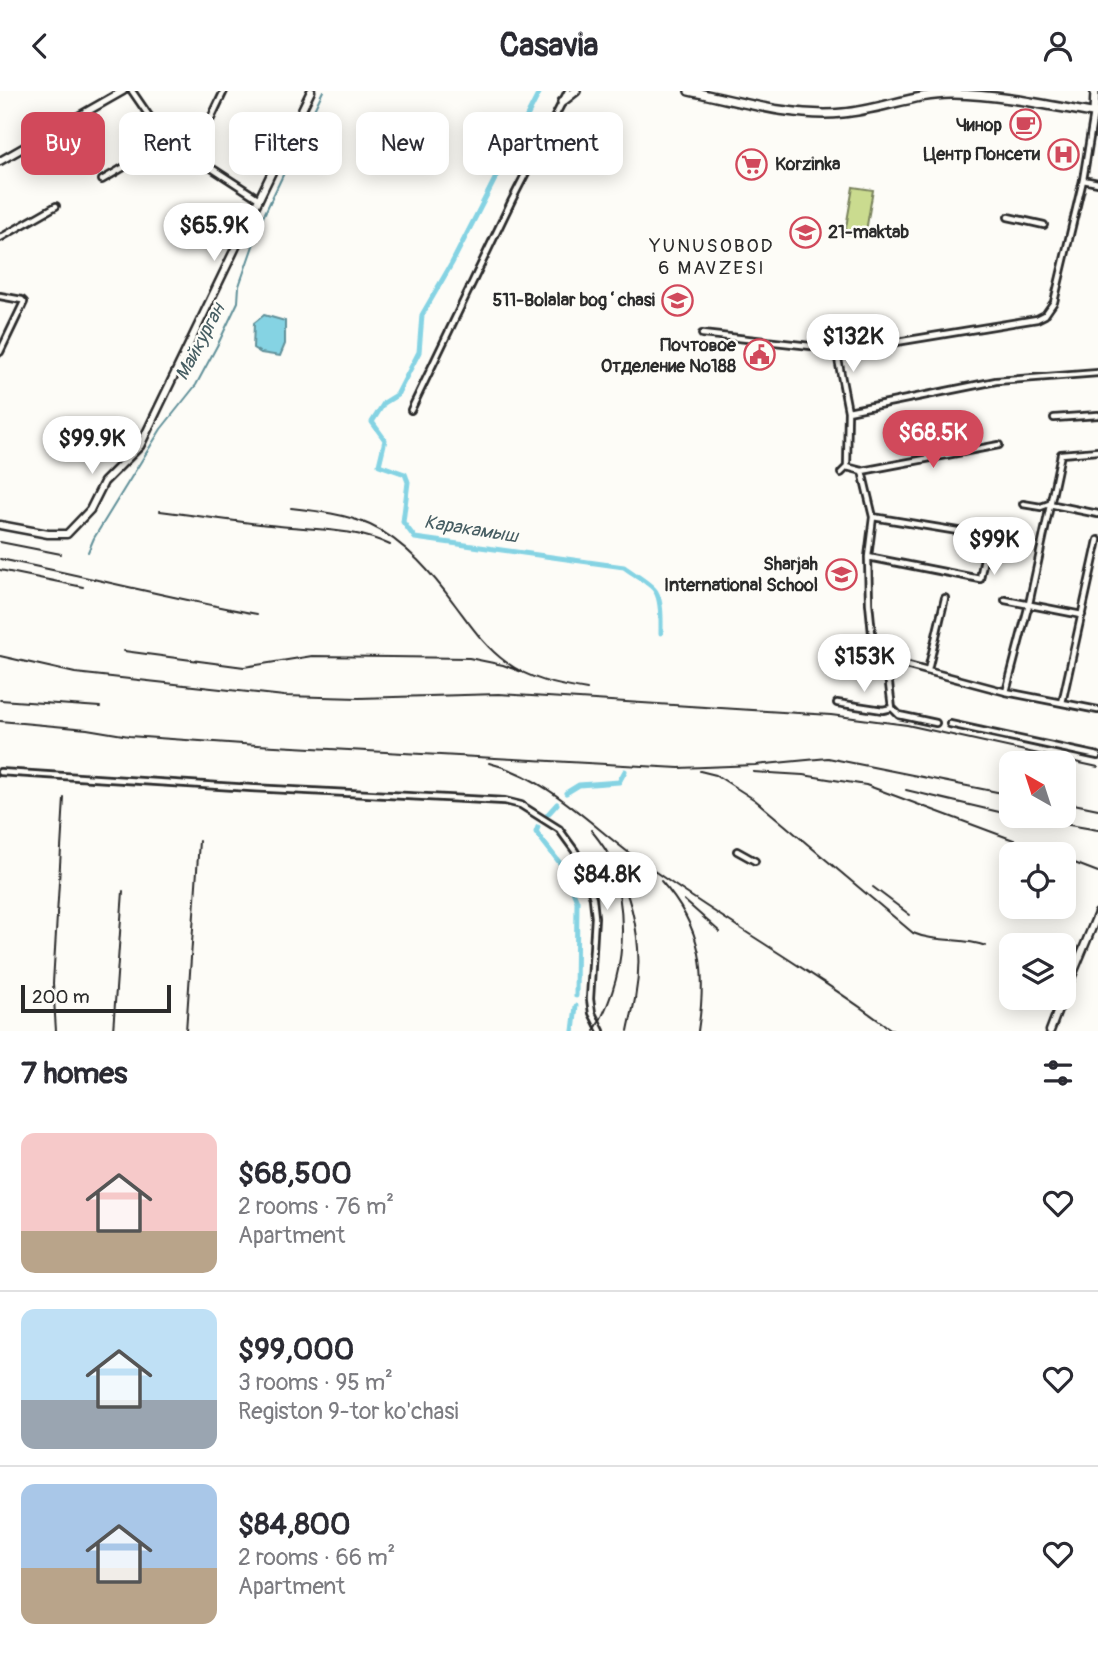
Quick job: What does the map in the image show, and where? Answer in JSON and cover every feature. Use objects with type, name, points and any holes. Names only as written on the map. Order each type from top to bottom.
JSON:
[{"type":"main road","points":[[562,102],[576,91]]},
{"type":"main road","points":[[689,91],[818,114],[854,112],[934,95],[951,94],[1097,113],[1096,97]]},
{"type":"street","points":[[0,161],[124,91]]},
{"type":"street","points":[[132,91],[146,112]]},
{"type":"street","points":[[217,91],[221,97]]},
{"type":"street","points":[[214,112],[224,91]]},
{"type":"street","points":[[0,525],[61,535],[72,531],[90,510],[104,482],[140,446],[311,91]]},
{"type":"street","points":[[411,410],[568,91]]},
{"type":"street","points":[[702,334],[848,350],[1043,317],[1054,302],[1097,113]]},
{"type":"street","points":[[102,180],[119,170]]},
{"type":"street","points":[[215,170],[260,199]]},
{"type":"street","points":[[1083,180],[1098,183]]},
{"type":"street","points":[[0,238],[56,206]]},
{"type":"street","points":[[1008,217],[1044,225]]},
{"type":"street","points":[[0,296],[23,302],[0,352]]},
{"type":"street","points":[[841,473],[847,467],[848,411],[838,359],[848,350]]},
{"type":"street","points":[[848,411],[996,381],[1098,373]]},
{"type":"street","points":[[1054,418],[1098,415]]},
{"type":"street","points":[[847,467],[862,471],[999,445]]},
{"type":"street","points":[[1006,692],[1029,604],[1061,454],[1098,451]]},
{"type":"street","points":[[862,471],[873,517],[868,557],[874,653],[886,660],[1006,692],[1098,710]]},
{"type":"street","points":[[1023,504],[1041,507],[1049,505],[1098,514]]},
{"type":"street","points":[[868,557],[980,579],[988,536],[873,517]]},
{"type":"street","points":[[1062,703],[1098,540]]},
{"type":"street","points":[[928,670],[945,598]]},
{"type":"street","points":[[1005,600],[1082,615]]},
{"type":"street","points":[[886,660],[892,708],[899,715],[936,723]]},
{"type":"street","points":[[837,703],[883,710],[892,708]]},
{"type":"street","points":[[950,725],[1098,756]]},
{"type":"street","points":[[0,772],[505,801],[521,805],[559,829],[575,851],[584,870],[593,898],[595,917],[590,999],[592,1013],[601,1031]]},
{"type":"street","points":[[737,851],[755,861]]},
{"type":"street","points":[[1076,966],[1098,912]]},
{"type":"street","points":[[1050,1031],[1058,1010]]},
{"type":"green space","points":[[853,187],[873,190],[865,237],[845,233]]},
{"type":"water","points":[[264,315],[285,321],[285,344],[280,356],[261,353],[253,348],[254,323]]},
{"type":"waterway","name":"Майкурган","points":[[88,552],[161,429],[196,385],[218,344],[238,302],[239,286],[263,217],[323,91]]},
{"type":"waterway","name":"Каракамыш","points":[[540,91],[452,263],[422,315],[419,352],[397,395],[384,403],[372,422],[385,440],[379,465],[405,474],[408,482],[403,522],[415,538],[624,567],[656,592],[660,606],[661,633]]},
{"type":"waterway","name":"Каракамыш","points":[[566,793],[579,785],[619,782],[625,771]]},
{"type":"waterway","name":"Каракамыш","points":[[548,814],[557,804]]},
{"type":"waterway","name":"Каракамыш","points":[[538,827],[536,832],[563,867],[577,901],[576,996]]},
{"type":"waterway","name":"Каракамыш","points":[[573,1031],[576,1006]]},
{"type":"railway","points":[[291,508],[361,521],[383,532],[418,560],[491,650],[506,662],[555,684],[587,690]]},
{"type":"railway","points":[[160,511],[363,535],[390,545]]},
{"type":"railway","points":[[0,542],[61,554]]},
{"type":"railway","points":[[0,559],[257,614]]},
{"type":"railway","points":[[0,570],[83,587]]},
{"type":"railway","points":[[124,651],[244,667],[312,656],[469,658],[522,672]]},
{"type":"railway","points":[[0,656],[75,673],[284,696],[359,698],[499,694],[831,715],[907,725],[1098,767]]},
{"type":"railway","points":[[0,700],[100,707]]},
{"type":"railway","points":[[0,721],[87,729],[129,736],[257,745],[679,768],[828,758],[999,792]]},
{"type":"railway","points":[[489,763],[531,779],[550,791],[671,883],[831,987],[893,1031]]},
{"type":"railway","points":[[700,771],[716,775],[755,800],[913,933],[986,946]]},
{"type":"railway","points":[[753,772],[803,775],[866,785],[1019,842]]},
{"type":"railway","points":[[906,790],[999,812]]},
{"type":"railway","points":[[56,1031],[53,983],[64,798]]},
{"type":"railway","points":[[1076,804],[1098,809]]},
{"type":"railway","points":[[1076,826],[1098,830]]},
{"type":"railway","points":[[591,830],[616,868],[632,910],[638,976],[628,1031]]},
{"type":"railway","points":[[186,1031],[199,841]]},
{"type":"railway","points":[[1076,864],[1098,872]]},
{"type":"railway","points":[[661,881],[686,916],[699,951],[702,989],[698,1031]]},
{"type":"railway","points":[[873,887],[910,915]]},
{"type":"railway","points":[[113,1031],[123,891]]},
{"type":"railway","points":[[594,1031],[610,998],[619,965],[622,930],[619,893]]},
{"type":"railway","points":[[684,900],[720,932]]},
{"type":"place","name":"Чинор","points":[[1025,125]]},
{"type":"place","name":"Центр Понсети","points":[[1063,154]]},
{"type":"place","name":"Korzinka","points":[[752,164]]},
{"type":"place","name":"21-maktab","points":[[805,232]]},
{"type":"place","name":"511-Bolalar bogʻchasi","points":[[678,300]]},
{"type":"place","name":"Почтовое Отделение №188","points":[[759,355]]},
{"type":"place","name":"Sharjah International School","points":[[841,574]]},
{"type":"district","name":"YUNUSOBOD 6 MAVZESI","points":[[712,257]]}]
